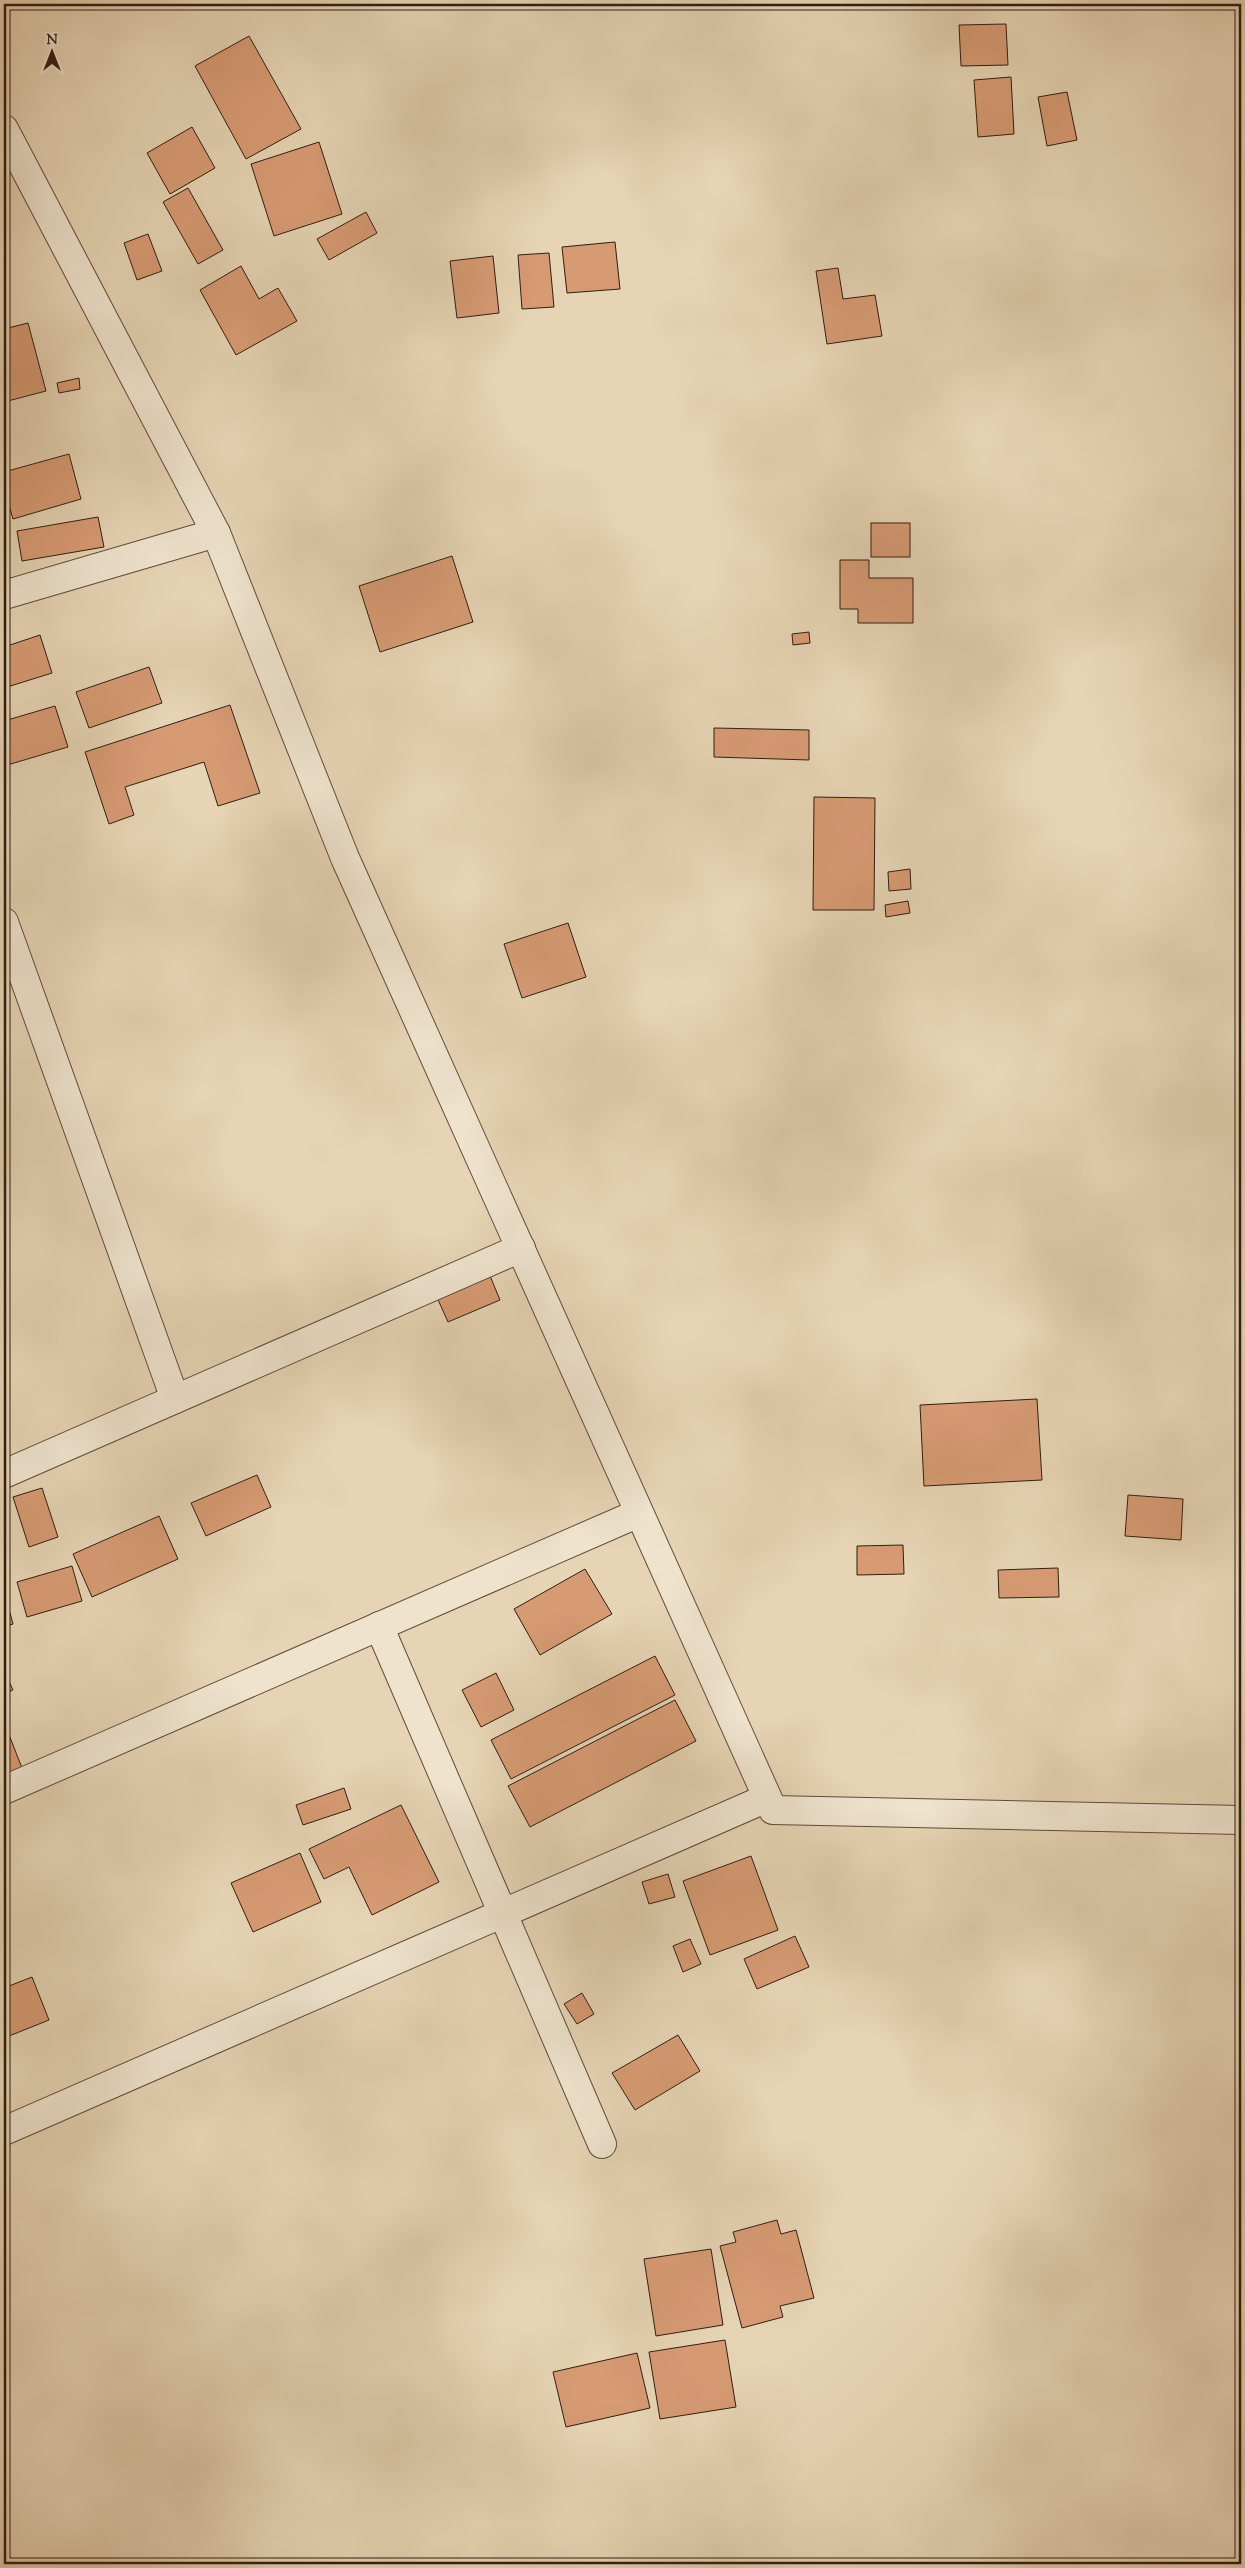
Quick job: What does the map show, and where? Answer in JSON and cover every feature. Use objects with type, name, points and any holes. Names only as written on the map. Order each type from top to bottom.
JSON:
[{"type":"street","points":[[4,129],[216,533],[345,858],[773,1810],[1241,1820]]},
{"type":"street","points":[[4,595],[216,533]]},
{"type":"street","points":[[4,922],[175,1399]]},
{"type":"street","points":[[4,1474],[521,1248]]},
{"type":"street","points":[[4,1790],[639,1513]]},
{"type":"street","points":[[379,1626],[602,2144]]},
{"type":"street","points":[[4,2131],[767,1798]]},
{"type":"building","points":[[1006,24],[1008,65],[961,66],[959,25]]},
{"type":"building","points":[[249,36],[301,129],[246,159],[195,66]]},
{"type":"building","points":[[1011,77],[1014,134],[978,137],[974,80]]},
{"type":"building","points":[[1067,92],[1077,140],[1047,146],[1038,97]]},
{"type":"building","points":[[192,127],[215,168],[170,194],[147,153]]},
{"type":"building","points":[[319,142],[342,214],[274,236],[251,164]]},
{"type":"building","points":[[188,188],[223,250],[198,264],[163,202]]},
{"type":"building","points":[[366,212],[377,233],[329,260],[317,239]]},
{"type":"building","points":[[148,234],[162,271],[137,280],[124,243]]},
{"type":"building","points":[[615,242],[620,289],[567,293],[562,247]]},
{"type":"building","points":[[549,253],[554,307],[522,309],[518,255]]},
{"type":"building","points":[[493,256],[499,313],[457,318],[450,261]]},
{"type":"building","points":[[241,266],[259,299],[278,288],[297,321],[236,355],[200,290]]},
{"type":"building","points":[[838,268],[843,299],[875,295],[882,336],[827,344],[816,271]]},
{"type":"building","points":[[28,323],[46,391],[4,402],[4,329]]},
{"type":"building","points":[[79,378],[80,389],[59,393],[57,383]]},
{"type":"building","points":[[69,454],[81,499],[13,519],[4,488],[4,472]]},
{"type":"building","points":[[98,517],[104,547],[22,561],[17,531]]},
{"type":"building","points":[[871,523],[910,523],[910,557],[871,557]]},
{"type":"building","points":[[452,556],[473,622],[380,652],[359,586]]},
{"type":"building","points":[[840,560],[869,560],[869,578],[913,578],[913,623],[858,623],[858,609],[840,609]]},
{"type":"building","points":[[809,632],[810,643],[793,645],[792,634]]},
{"type":"building","points":[[40,635],[52,673],[4,688],[4,647]]},
{"type":"building","points":[[149,667],[162,703],[89,728],[76,692]]},
{"type":"building","points":[[230,705],[260,793],[218,806],[204,762],[125,787],[134,815],[109,824],[85,752]]},
{"type":"building","points":[[55,706],[68,747],[4,766],[4,721]]},
{"type":"building","points":[[714,728],[809,730],[809,760],[714,757]]},
{"type":"building","points":[[814,797],[875,798],[874,910],[813,910]]},
{"type":"building","points":[[910,869],[911,889],[889,891],[888,872]]},
{"type":"building","points":[[908,901],[910,913],[886,917],[885,905]]},
{"type":"building","points":[[568,923],[586,977],[522,998],[504,944]]},
{"type":"building","points":[[488,1271],[500,1300],[448,1322],[435,1293]]},
{"type":"building","points":[[1037,1399],[1042,1480],[924,1486],[920,1405]]},
{"type":"building","points":[[257,1475],[271,1507],[206,1536],[191,1503]]},
{"type":"building","points":[[42,1488],[58,1537],[29,1547],[13,1497]]},
{"type":"building","points":[[1128,1495],[1183,1499],[1181,1540],[1125,1536]]},
{"type":"building","points":[[159,1516],[178,1559],[92,1597],[73,1554]]},
{"type":"building","points":[[903,1545],[904,1574],[857,1575],[857,1546]]},
{"type":"building","points":[[72,1566],[82,1601],[27,1617],[17,1582]]},
{"type":"building","points":[[1058,1568],[1059,1597],[999,1598],[998,1570]]},
{"type":"building","points":[[585,1569],[612,1614],[540,1655],[514,1609]]},
{"type":"building","points":[[4,1591],[13,1624],[4,1627]]},
{"type":"building","points":[[655,1656],[675,1695],[511,1779],[491,1740]]},
{"type":"building","points":[[4,1671],[13,1690],[4,1694]]},
{"type":"building","points":[[496,1673],[514,1710],[481,1727],[462,1690]]},
{"type":"building","points":[[675,1700],[696,1741],[530,1827],[508,1786]]},
{"type":"building","points":[[4,1722],[22,1768],[4,1775]]},
{"type":"building","points":[[344,1788],[351,1809],[303,1825],[296,1805]]},
{"type":"building","points":[[401,1805],[439,1882],[372,1915],[349,1867],[324,1879],[309,1849]]},
{"type":"building","points":[[300,1853],[321,1902],[253,1932],[231,1883]]},
{"type":"building","points":[[751,1856],[778,1930],[710,1955],[683,1881]]},
{"type":"building","points":[[668,1874],[675,1897],[649,1904],[642,1882]]},
{"type":"building","points":[[795,1936],[809,1967],[757,1989],[744,1959]]},
{"type":"building","points":[[690,1939],[701,1964],[683,1972],[673,1946]]},
{"type":"building","points":[[32,1977],[49,2020],[4,2038],[4,1988]]},
{"type":"building","points":[[582,1993],[594,2014],[577,2024],[564,2004]]},
{"type":"building","points":[[678,2035],[700,2071],[635,2110],[612,2073]]},
{"type":"building","points":[[777,2220],[781,2234],[796,2230],[814,2298],[780,2306],[783,2317],[742,2328],[720,2246],[736,2242],[733,2232]]},
{"type":"building","points":[[711,2249],[723,2325],[656,2336],[644,2259]]},
{"type":"building","points":[[725,2340],[736,2407],[660,2419],[649,2352]]},
{"type":"building","points":[[637,2353],[650,2408],[566,2427],[553,2372]]}]
